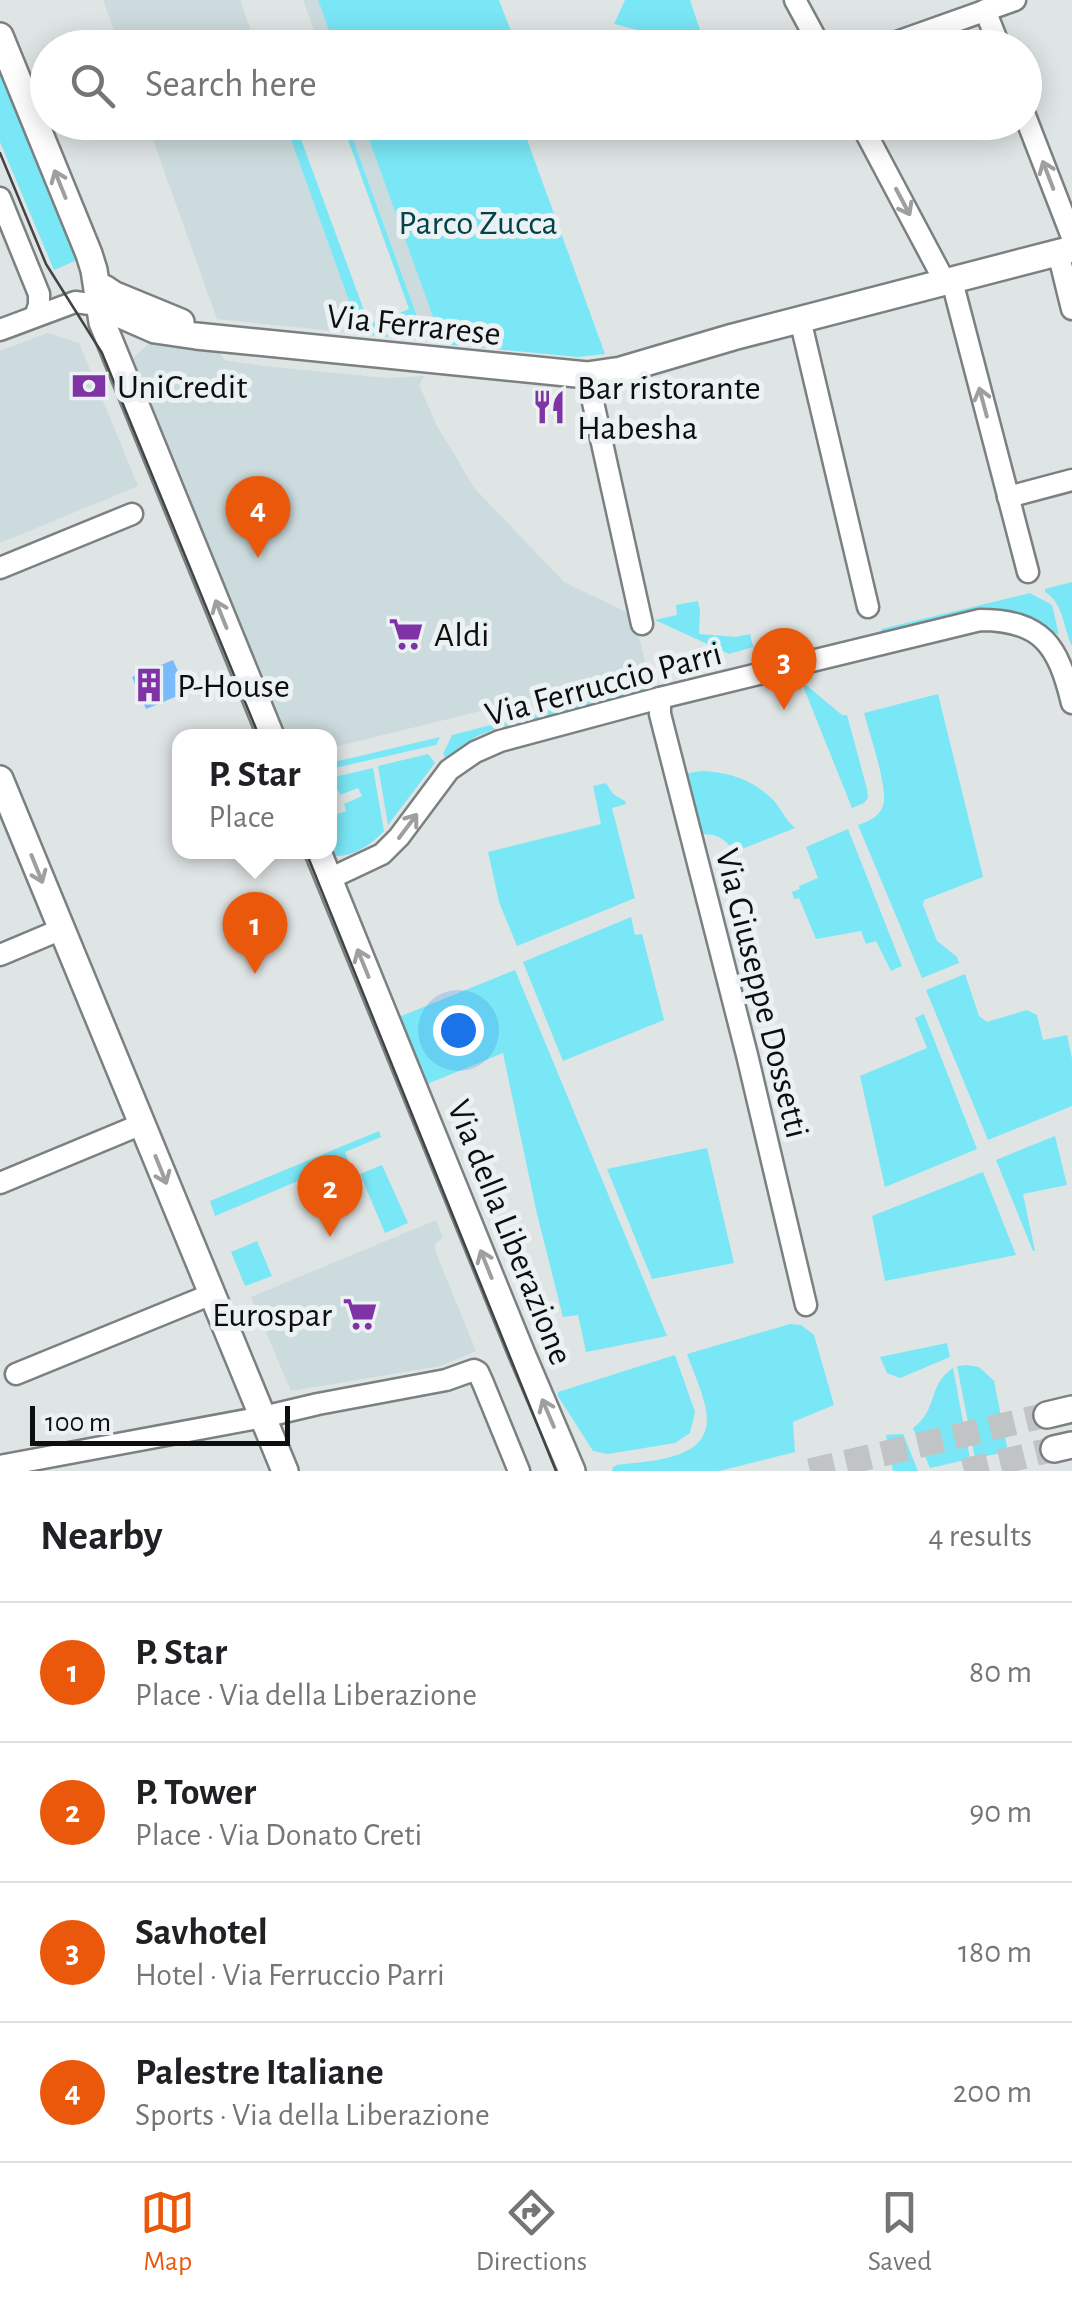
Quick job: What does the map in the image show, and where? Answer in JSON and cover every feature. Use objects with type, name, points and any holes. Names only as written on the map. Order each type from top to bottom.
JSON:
[{"type":"main road","points":[[0,36],[30,110]]},
{"type":"main road","points":[[42,140],[88,254],[102,322],[268,729]]},
{"type":"main road","name":"Via Ferrarese","points":[[98,306],[156,330],[587,375],[622,370],[1067,246]]},
{"type":"main road","name":"Via Ferrarese","points":[[94,276],[112,294],[234,340]]},
{"type":"main road","points":[[121,370],[127,354],[156,330]]},
{"type":"main road","points":[[0,779],[285,1471]]},
{"type":"main road","name":"Via della Liberazione","points":[[321,859],[572,1471]]},
{"type":"street","points":[[795,0],[811,30]]},
{"type":"street","points":[[930,30],[1016,0]]},
{"type":"street","points":[[986,10],[993,30]]},
{"type":"street","points":[[870,140],[948,282],[1028,572]]},
{"type":"street","points":[[1033,140],[1067,246],[1072,309]]},
{"type":"street","points":[[0,198],[36,285],[40,305],[36,314]]},
{"type":"street","points":[[0,330],[62,305],[79,302],[98,306]]},
{"type":"street","points":[[800,320],[868,607]]},
{"type":"street","points":[[587,375],[642,624]]},
{"type":"street","points":[[1008,496],[1072,480]]},
{"type":"street","points":[[0,568],[132,514]]},
{"type":"street","name":"Via Ferruccio Parri","points":[[329,880],[391,846],[446,774],[476,752],[500,741],[980,620],[1008,620],[1034,631],[1055,651],[1072,703]]},
{"type":"street","name":"Via Giuseppe Dossetti","points":[[660,698],[663,727],[748,1055],[806,1305]]},
{"type":"street","points":[[0,955],[62,930]]},
{"type":"street","points":[[0,1184],[142,1124]]},
{"type":"street","points":[[16,1374],[212,1294]]},
{"type":"street","points":[[0,1466],[263,1417],[476,1371],[519,1471]]},
{"type":"shaded area","points":[[103,0],[240,0],[251,30],[114,30]]},
{"type":"shaded area","points":[[303,0],[318,0],[329,30],[314,30]]},
{"type":"shaded area","points":[[153,140],[291,140],[361,334],[217,319]]},
{"type":"shaded area","points":[[353,140],[369,140],[435,321],[421,326]]},
{"type":"shaded area","points":[[48,333],[79,343],[138,486],[0,543],[0,351]]},
{"type":"shaded area","points":[[152,341],[218,350],[224,360],[263,366],[386,378],[424,376],[419,385],[436,424],[475,489],[564,582],[634,616],[647,670],[337,746],[337,729],[277,729],[130,363]]},
{"type":"shaded area","points":[[173,660],[187,692],[146,709],[132,677]]},
{"type":"shaded area","name":"Eurospar","points":[[436,1220],[443,1237],[435,1244],[436,1253],[476,1351],[440,1366],[291,1391],[251,1297]]},
{"type":"green space","points":[[318,0],[499,0],[510,30],[329,30]]},
{"type":"green space","points":[[625,0],[690,0],[700,30],[638,30],[614,24]]},
{"type":"green space","points":[[0,61],[76,251],[75,261],[54,270],[0,142]]},
{"type":"green space","points":[[291,140],[301,140],[369,324],[382,320],[388,337],[361,334]]},
{"type":"green space","points":[[348,140],[353,140],[426,341],[406,339],[397,314],[409,309]]},
{"type":"green space","name":"Parco Zucca","points":[[369,140],[527,140],[605,354],[578,357],[443,344]]},
{"type":"green space","points":[[1072,582],[1072,646],[1060,609],[1045,589]]},
{"type":"green space","points":[[1030,593],[1052,605],[1059,635],[1025,616],[982,609],[882,634],[881,629]]},
{"type":"green space","points":[[698,601],[699,634],[750,634],[753,647],[729,654],[655,620],[677,615],[676,605]]},
{"type":"green space","points":[[645,686],[646,691],[501,727],[477,736],[446,758],[443,754],[452,735]]},
{"type":"green space","points":[[803,686],[847,715],[867,789],[864,803],[852,808]]},
{"type":"green space","points":[[938,694],[983,877],[924,900],[937,941],[959,963],[922,978],[858,825],[879,813],[884,798],[864,713]]},
{"type":"green space","points":[[440,737],[436,745],[337,767],[337,761]]},
{"type":"green space","points":[[428,754],[435,763],[388,825],[378,766]]},
{"type":"green space","points":[[373,768],[384,831],[362,849],[337,856],[337,814],[346,811],[344,804],[362,796],[358,788],[340,795],[337,776]]},
{"type":"green space","points":[[723,773],[760,788],[795,828],[734,852],[719,837],[697,835],[683,774]]},
{"type":"green space","points":[[606,783],[626,804],[612,808],[635,898],[517,946],[499,902],[488,852],[601,824],[593,786]]},
{"type":"green space","points":[[848,829],[902,966],[891,971],[876,941],[866,944],[861,931],[816,939],[799,898],[794,899],[792,892],[818,878],[806,847]]},
{"type":"green space","points":[[631,917],[635,935],[642,934],[664,1020],[563,1061],[523,962]]},
{"type":"green space","points":[[515,970],[667,1336],[586,1352],[578,1315],[563,1317],[503,1053],[427,1084],[399,1017]]},
{"type":"green space","points":[[965,974],[979,1016],[987,1022],[1027,1010],[1037,1015],[1043,1040],[1067,1035],[1072,1059],[1072,1106],[988,1140],[926,990]]},
{"type":"green space","points":[[924,1014],[977,1149],[885,1187],[860,1076],[927,1048],[915,1018]]},
{"type":"green space","points":[[379,1131],[381,1137],[345,1152],[348,1160],[215,1216],[210,1201]]},
{"type":"green space","points":[[1055,1136],[1067,1185],[1023,1194],[1033,1251],[996,1160]]},
{"type":"green space","points":[[707,1148],[734,1263],[652,1279],[607,1169]]},
{"type":"green space","points":[[382,1165],[408,1223],[385,1233],[360,1174]]},
{"type":"green space","points":[[983,1172],[1016,1255],[885,1281],[872,1216]]},
{"type":"green space","points":[[257,1241],[272,1276],[245,1286],[231,1252]]},
{"type":"green space","points":[[790,1324],[801,1325],[814,1335],[834,1405],[793,1422],[795,1452],[719,1471],[612,1471],[617,1465],[680,1454],[702,1437],[707,1423],[705,1405],[687,1354]]},
{"type":"green space","points":[[947,1343],[950,1357],[900,1378],[887,1373],[880,1357]]},
{"type":"green space","points":[[675,1355],[695,1412],[690,1433],[675,1443],[608,1454],[593,1451],[558,1392]]},
{"type":"green space","points":[[957,1366],[979,1367],[994,1381],[1008,1452],[975,1458]]},
{"type":"green space","points":[[953,1368],[970,1459],[930,1468],[913,1428],[926,1413],[939,1383]]},
{"type":"green space","points":[[903,1434],[918,1471],[893,1471],[886,1435]]},
{"type":"tunnel","points":[[810,1471],[1047,1415]]},
{"type":"tunnel","points":[[964,1471],[1054,1449]]},
{"type":"tram line","points":[[0,153],[46,264],[102,353],[256,729]]},
{"type":"tram line","points":[[309,859],[556,1471]]},
{"type":"place","name":"UniCredit","points":[[89,386]]},
{"type":"place","name":"Bar ristorante Habesha","points":[[549,407]]},
{"type":"place","name":"Palestre Italiane","points":[[258,558]]},
{"type":"place","name":"Aldi","points":[[406,634]]},
{"type":"place","name":"P-House","points":[[149,685]]},
{"type":"place","name":"Savhotel","points":[[784,710]]},
{"type":"place","name":"P. Star","points":[[255,974]]},
{"type":"place","name":"P. Tower","points":[[330,1237]]},
{"type":"place","name":"Eurospar","points":[[360,1314]]}]
